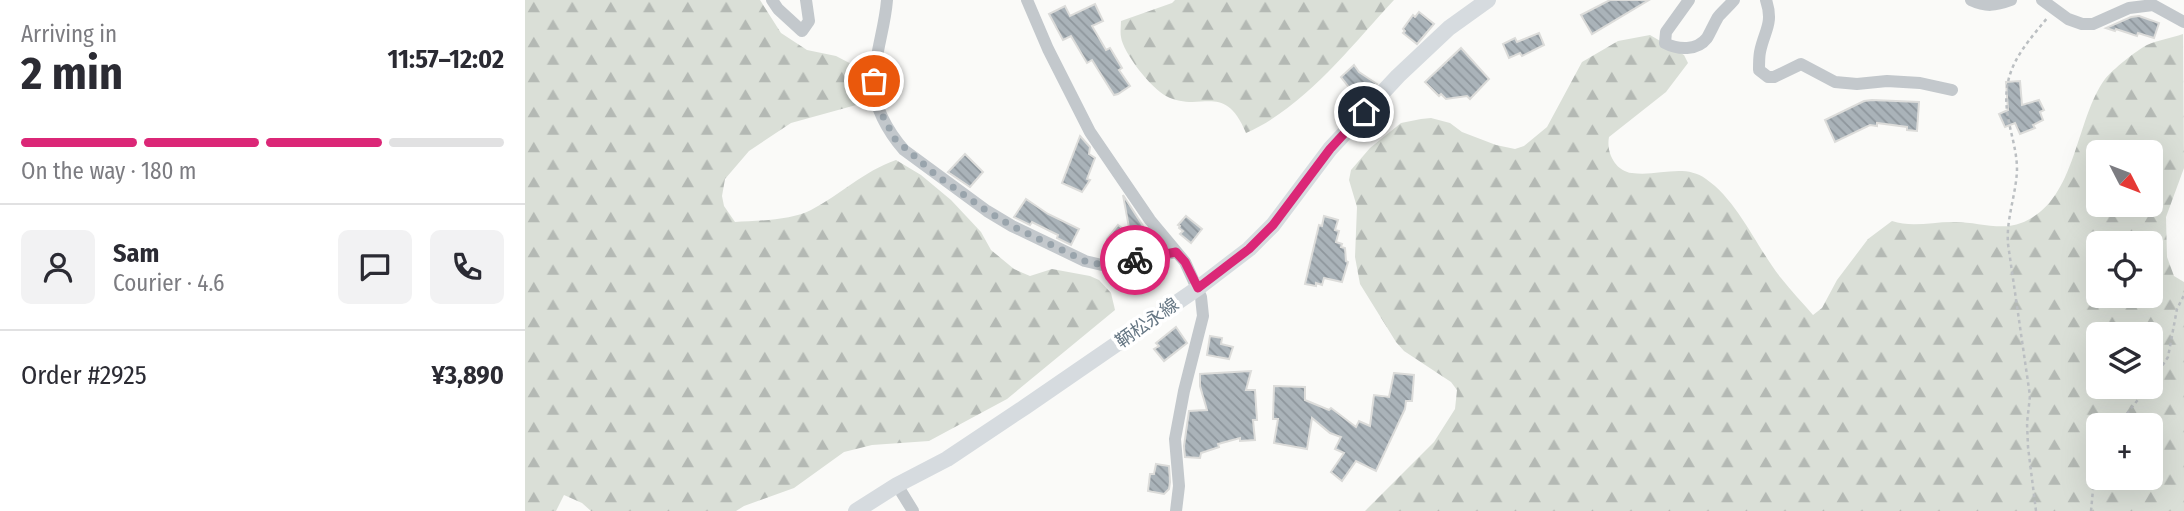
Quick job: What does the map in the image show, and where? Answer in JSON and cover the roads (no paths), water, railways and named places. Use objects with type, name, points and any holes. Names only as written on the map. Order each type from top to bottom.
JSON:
[{"type":"main road","name":"鞆松永線","points":[[856,511],[897,485],[947,459],[1198,288],[1249,249],[1273,225],[1330,149],[1398,76],[1449,28],[1488,0]]},
{"type":"street","points":[[772,0],[802,31],[809,21],[806,0]]},
{"type":"street","points":[[887,0],[874,94],[895,139],[904,150],[987,211],[1085,261],[1102,265],[1119,264],[1176,252]]},
{"type":"street","points":[[1027,0],[1048,49],[1090,132],[1150,220],[1185,262],[1201,297],[1203,316],[1175,439],[1179,486],[1176,511]]},
{"type":"street","points":[[1689,0],[1666,32],[1665,43],[1673,47],[1686,49],[1705,41],[1717,18],[1734,0]]},
{"type":"street","points":[[1766,0],[1769,29],[1759,53],[1759,70],[1768,77],[1774,77],[1801,64],[1835,82],[1920,83],[1952,90]]},
{"type":"street","points":[[1972,0],[1985,6],[1999,5],[2011,0]]},
{"type":"street","points":[[2042,0],[2053,10],[2082,24],[2093,24],[2129,8],[2153,5],[2184,22]]},
{"type":"street","points":[[897,485],[913,511]]}]
